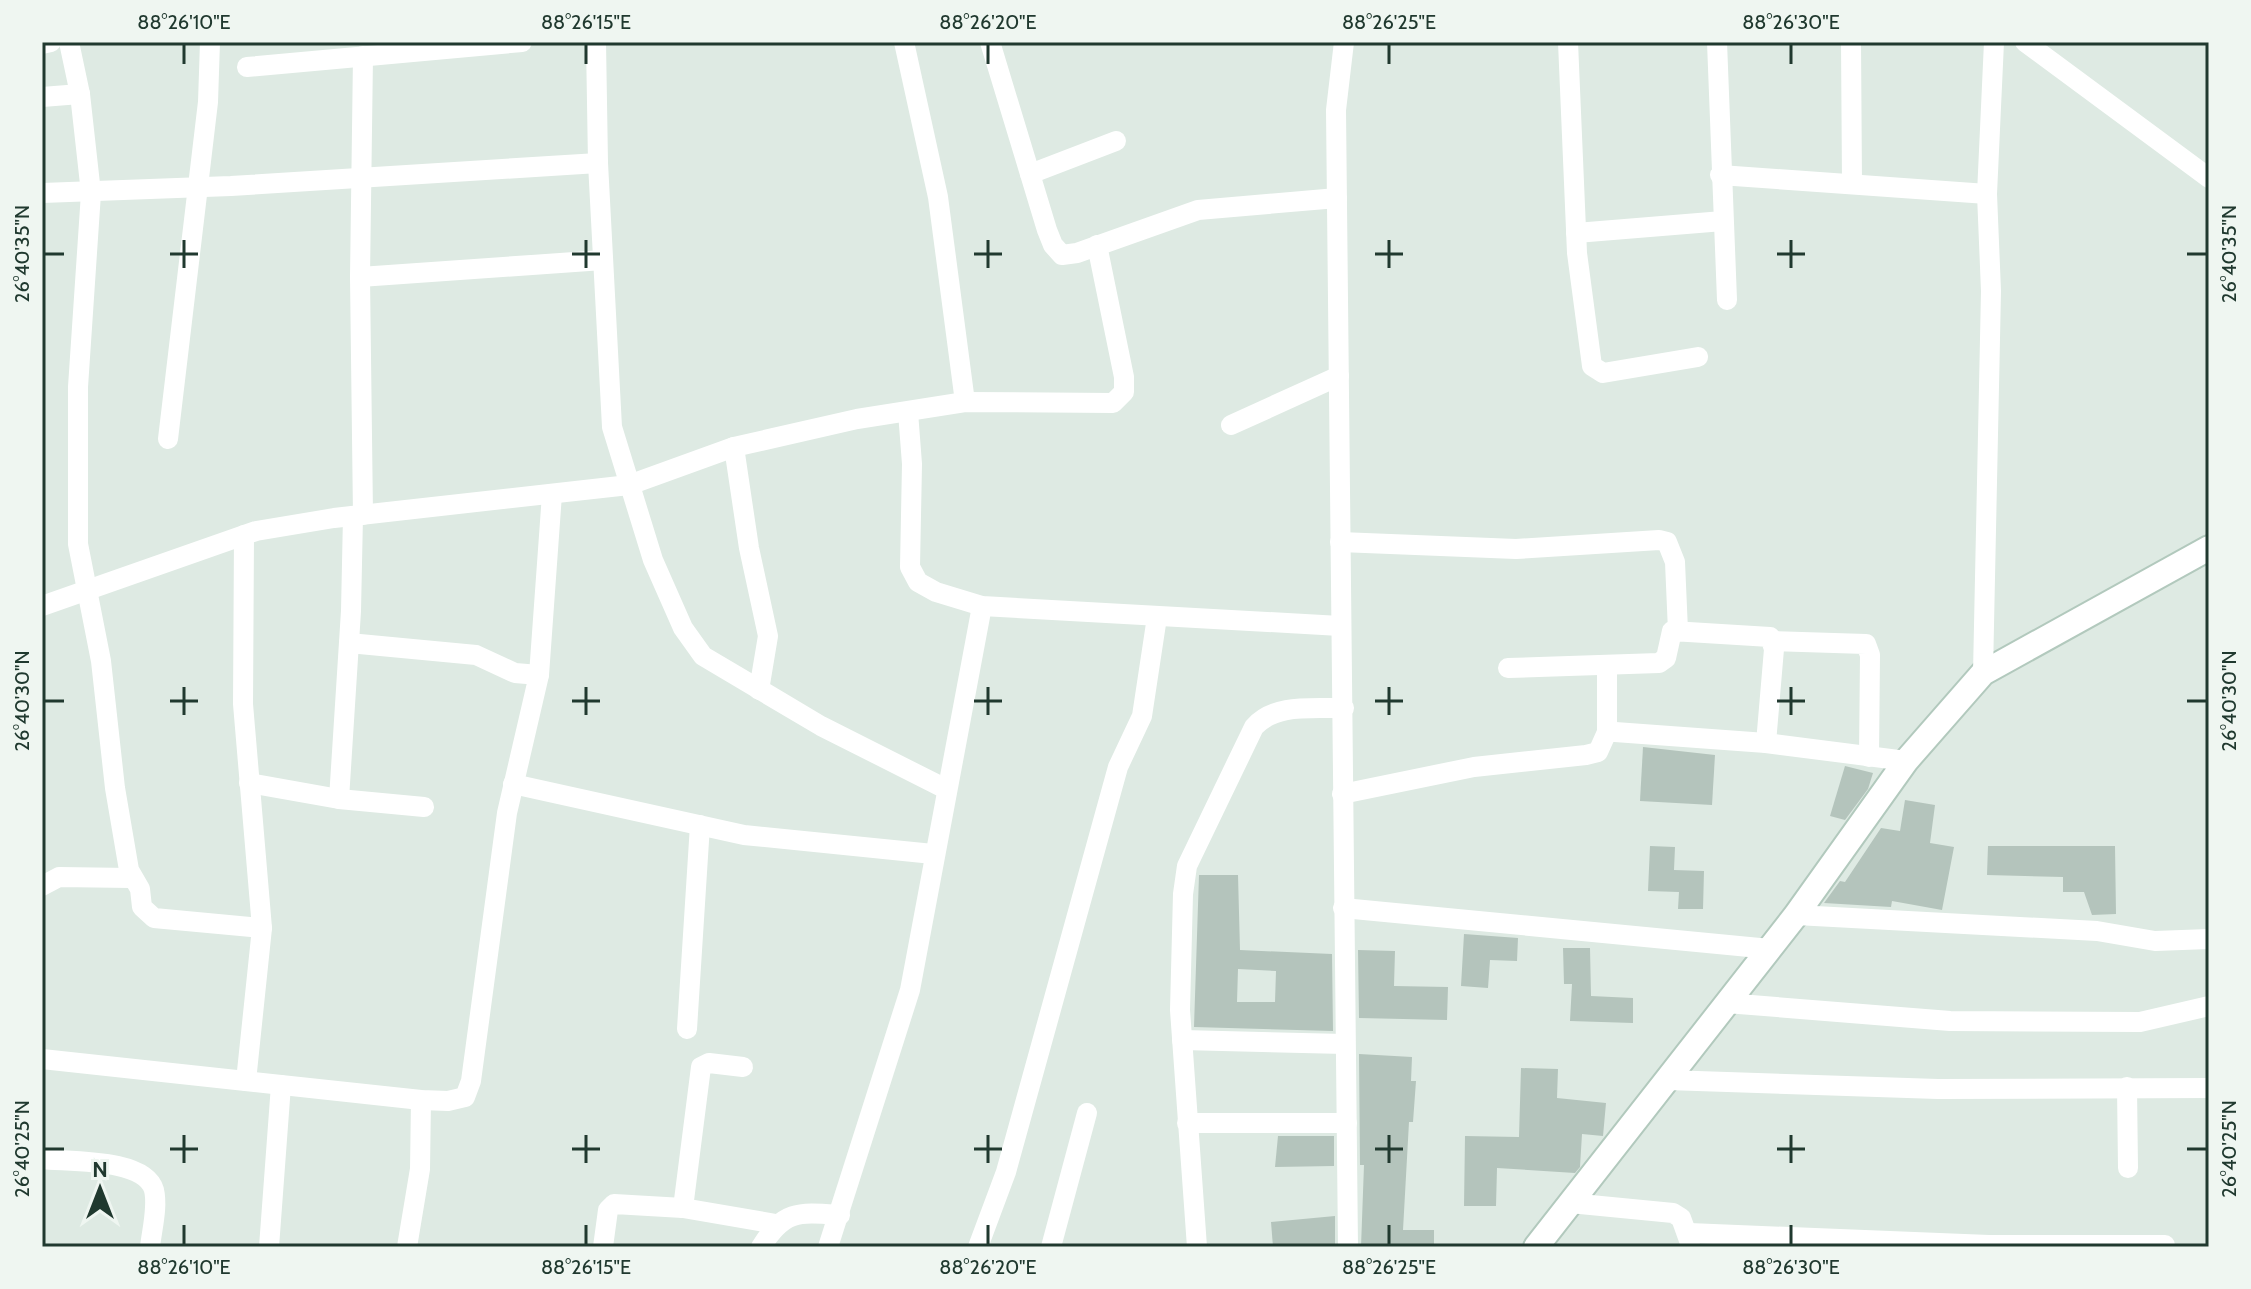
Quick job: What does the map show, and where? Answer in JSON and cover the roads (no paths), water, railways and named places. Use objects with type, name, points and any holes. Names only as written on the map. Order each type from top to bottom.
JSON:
[{"type":"street","points":[[42,44],[51,42]]},
{"type":"street","points":[[69,42],[80,94],[91,193],[78,387],[76,504],[86,593],[101,661],[115,788],[131,878],[140,889],[146,914],[154,918],[262,928]]},
{"type":"street","points":[[168,439],[195,186],[208,102],[210,42]]},
{"type":"street","points":[[247,67],[522,42]]},
{"type":"street","points":[[596,42],[598,163],[612,427],[653,560],[691,642],[703,656],[759,690],[946,789]]},
{"type":"street","points":[[904,42],[938,197],[965,402]]},
{"type":"street","points":[[990,42],[1057,251],[1069,255],[1198,210],[1337,198]]},
{"type":"street","points":[[1344,42],[1336,110],[1348,1247]]},
{"type":"street","points":[[1568,42],[1576,233],[1596,372],[1698,357]]},
{"type":"street","points":[[1717,42],[1727,300]]},
{"type":"street","points":[[1851,42],[1852,184]]},
{"type":"street","points":[[1983,673],[1991,291],[1987,194],[1994,42]]},
{"type":"street","points":[[2025,42],[2209,178]]},
{"type":"street","points":[[339,799],[358,516],[363,56]]},
{"type":"street","points":[[42,97],[80,94]]},
{"type":"street","points":[[1030,174],[1116,141]]},
{"type":"street","points":[[42,193],[91,193],[598,163]]},
{"type":"street","points":[[1720,175],[1987,194]]},
{"type":"street","points":[[1576,233],[1723,221]]},
{"type":"street","points":[[42,606],[244,535],[358,516],[629,485],[734,447],[821,426],[965,402],[1100,405],[1120,399],[1124,392],[1121,353],[1097,245]]},
{"type":"street","points":[[360,277],[603,260]]},
{"type":"street","points":[[1231,425],[1339,376]]},
{"type":"street","points":[[908,412],[912,464],[910,567],[918,582],[936,592],[982,606],[1340,626]]},
{"type":"street","points":[[734,447],[749,548],[768,636],[759,690]]},
{"type":"street","points":[[42,1059],[421,1100],[448,1101],[465,1097],[471,1081],[513,784],[539,675],[552,494]]},
{"type":"street","points":[[244,535],[243,704],[262,928],[246,1081]]},
{"type":"street","points":[[1340,542],[1516,549],[1667,542],[1675,562],[1678,631]]},
{"type":"street","points":[[1536,1247],[1796,915],[1906,761],[1983,673],[2209,548]]},
{"type":"street","points":[[828,1247],[910,990],[933,854],[969,688],[982,606]]},
{"type":"street","points":[[978,1247],[1006,1172],[1115,778],[1142,716],[1157,617]]},
{"type":"street","points":[[1508,668],[1607,667],[1665,662],[1669,636],[1678,631],[1763,636],[1773,641],[1866,644],[1870,655],[1869,757]]},
{"type":"street","points":[[1766,743],[1773,641]]},
{"type":"street","points":[[349,643],[476,655],[515,673],[539,675]]},
{"type":"street","points":[[1342,794],[1474,767],[1598,752],[1607,732],[1607,667]]},
{"type":"street","points":[[1197,1247],[1182,1040],[1182,923],[1187,866],[1241,753],[1263,716],[1277,711],[1344,708]]},
{"type":"street","points":[[1607,732],[1766,743],[1906,761]]},
{"type":"street","points":[[249,783],[339,799],[424,807]]},
{"type":"street","points":[[513,784],[792,842],[933,854]]},
{"type":"street","points":[[687,1029],[700,825]]},
{"type":"street","points":[[42,886],[59,877],[131,878]]},
{"type":"street","points":[[1343,908],[1770,949]]},
{"type":"street","points":[[1796,915],[2097,931],[2155,941],[2209,939]]},
{"type":"street","points":[[1726,1003],[1950,1021],[2093,1022],[2140,1022],[2209,1006]]},
{"type":"street","points":[[1182,1040],[1345,1044]]},
{"type":"street","points":[[683,1208],[701,1067],[709,1063],[743,1067]]},
{"type":"street","points":[[1667,1080],[1938,1089],[2209,1088]]},
{"type":"street","points":[[269,1247],[281,1085]]},
{"type":"street","points":[[2127,1087],[2128,1168]]},
{"type":"street","points":[[407,1247],[420,1169],[421,1100]]},
{"type":"street","points":[[1051,1247],[1087,1113]]},
{"type":"street","points":[[1187,1123],[1347,1123]]},
{"type":"street","points":[[42,1159],[124,1166],[144,1176],[153,1187],[155,1204],[150,1247]]},
{"type":"street","points":[[1570,1203],[1673,1213],[1681,1218],[1690,1240],[2165,1245]]},
{"type":"street","points":[[603,1247],[608,1210],[614,1204],[683,1208],[776,1224],[808,1212],[840,1215]]},
{"type":"street","points":[[761,1247],[776,1224]]}]
